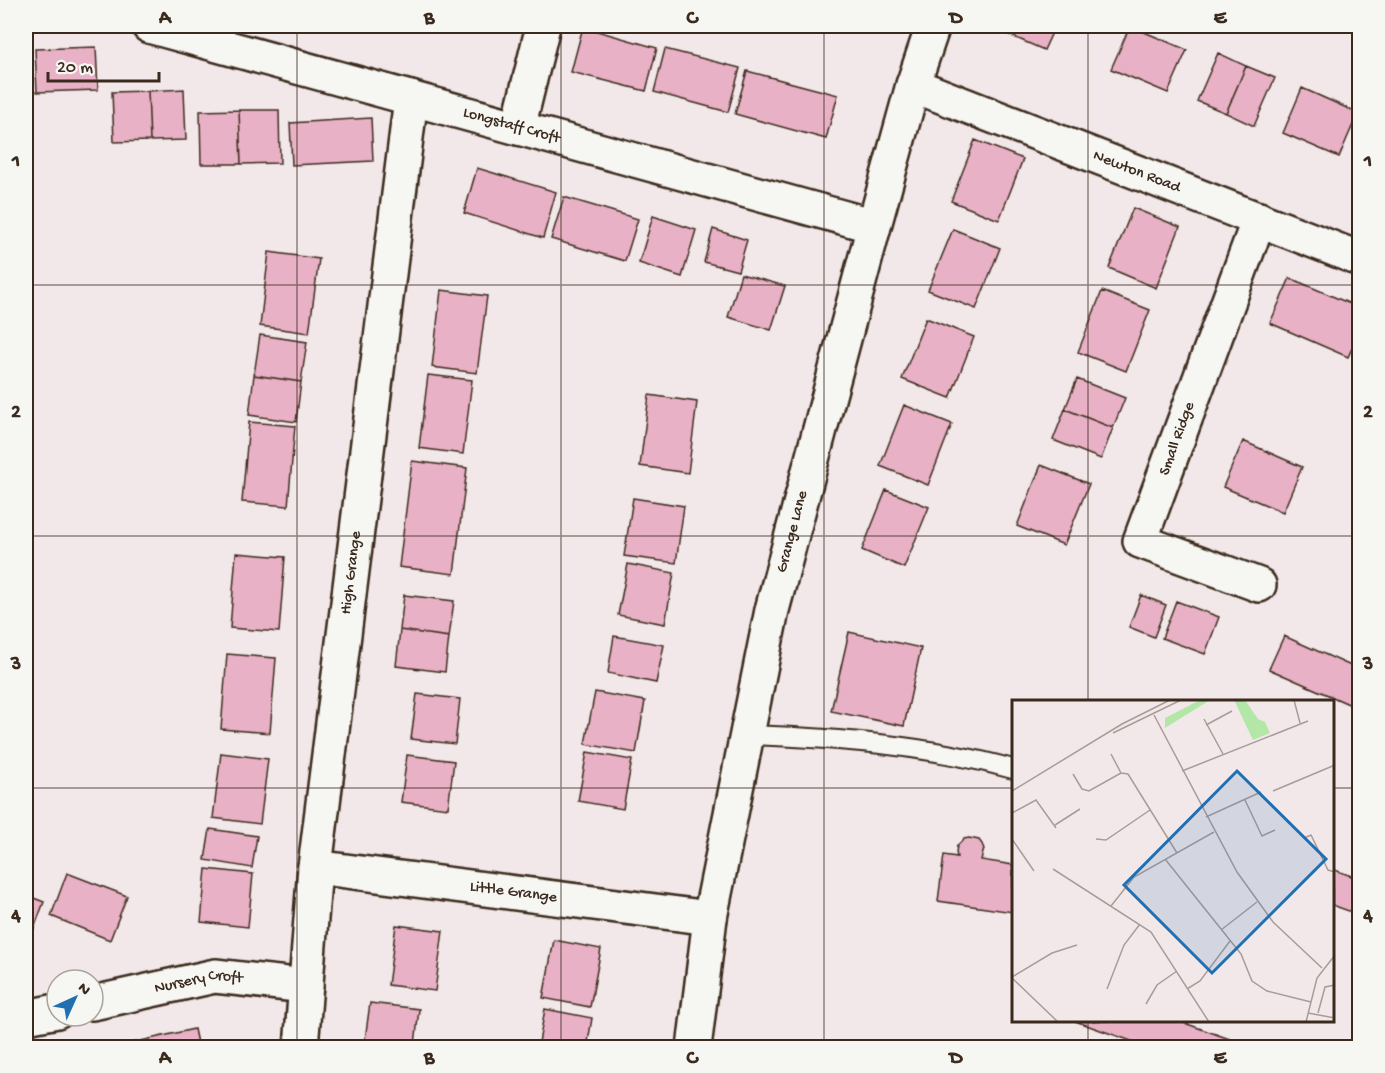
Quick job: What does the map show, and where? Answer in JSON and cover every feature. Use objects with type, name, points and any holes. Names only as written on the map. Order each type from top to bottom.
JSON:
[{"type":"street","name":"Longstaff Croft","points":[[149,26],[874,226]]},
{"type":"street","points":[[518,128],[543,26]]},
{"type":"street","name":"Grange Lane","points":[[694,1047],[710,918],[772,610],[874,226],[933,26]]},
{"type":"street","name":"Newton Road","points":[[914,86],[1359,259]]},
{"type":"street","name":"High Grange","points":[[301,1047],[315,867],[411,98]]},
{"type":"street","name":"Small Ridge","points":[[1258,219],[1140,541],[1259,585]]},
{"type":"street","name":"Little Grange","points":[[315,867],[710,918]]},
{"type":"street","name":"Nursery Croft","points":[[105,1000],[215,976],[306,986]]},
{"type":"street","points":[[26,1017],[45,1013]]},
{"type":"lane","points":[[747,735],[811,737],[929,749],[1012,769]]},
{"type":"building","points":[[1002,26],[1055,26],[1044,50],[1000,31]]},
{"type":"building","points":[[1130,26],[1187,50],[1168,93],[1111,69]]},
{"type":"building","points":[[583,27],[657,48],[646,91],[571,72]]},
{"type":"building","points":[[96,47],[98,90],[37,92],[35,49]]},
{"type":"building","points":[[665,49],[740,68],[728,112],[654,92]]},
{"type":"building","points":[[1218,53],[1246,66],[1226,113],[1197,101]]},
{"type":"building","points":[[1246,66],[1275,78],[1254,126],[1226,113]]},
{"type":"building","points":[[747,71],[838,95],[826,139],[735,114]]},
{"type":"building","points":[[1302,88],[1358,113],[1339,157],[1283,133]]},
{"type":"building","points":[[184,89],[186,140],[150,141],[148,91]]},
{"type":"building","points":[[148,91],[150,141],[114,142],[112,92]]},
{"type":"building","points":[[239,110],[279,110],[280,163],[241,164]]},
{"type":"building","points":[[239,110],[241,164],[201,164],[200,111]]},
{"type":"building","points":[[371,118],[373,161],[292,165],[290,123]]},
{"type":"building","points":[[975,140],[1023,159],[999,220],[951,201]]},
{"type":"building","points":[[477,168],[556,192],[543,238],[464,213]]},
{"type":"building","points":[[564,197],[638,219],[625,261],[551,239]]},
{"type":"building","points":[[1133,208],[1180,227],[1156,288],[1109,268]]},
{"type":"building","points":[[653,216],[696,230],[682,277],[639,263]]},
{"type":"building","points":[[713,229],[747,240],[738,271],[704,262]]},
{"type":"building","points":[[953,229],[1000,248],[976,309],[928,290]]},
{"type":"building","points":[[269,252],[319,259],[309,333],[260,326]]},
{"type":"building","points":[[741,274],[785,286],[771,330],[728,317]]},
{"type":"building","points":[[1290,278],[1360,308],[1360,330],[1348,357],[1270,323]]},
{"type":"building","points":[[441,290],[487,296],[477,373],[432,367]]},
{"type":"building","points":[[1102,291],[1150,310],[1126,371],[1078,352]]},
{"type":"building","points":[[926,318],[974,337],[950,398],[902,379]]},
{"type":"building","points":[[260,335],[307,342],[301,382],[254,375]]},
{"type":"building","points":[[254,375],[301,382],[296,422],[249,415]]},
{"type":"building","points":[[428,375],[472,380],[463,454],[419,448]]},
{"type":"building","points":[[1077,379],[1125,398],[1113,428],[1065,409]]},
{"type":"building","points":[[649,395],[697,402],[688,473],[640,466]]},
{"type":"building","points":[[904,405],[952,424],[928,485],[880,466]]},
{"type":"building","points":[[1065,409],[1113,428],[1101,459],[1053,440]]},
{"type":"building","points":[[249,422],[295,426],[288,506],[242,502]]},
{"type":"building","points":[[1243,441],[1302,467],[1283,512],[1223,487]]},
{"type":"building","points":[[412,461],[467,468],[454,574],[399,567]]},
{"type":"building","points":[[1041,465],[1089,484],[1064,545],[1017,526]]},
{"type":"building","points":[[886,490],[929,507],[904,568],[862,550]]},
{"type":"building","points":[[633,498],[684,506],[676,563],[624,556]]},
{"type":"building","points":[[236,553],[285,557],[279,632],[230,628]]},
{"type":"building","points":[[628,564],[674,573],[665,624],[618,615]]},
{"type":"building","points":[[404,595],[454,601],[449,637],[400,630]]},
{"type":"building","points":[[1141,595],[1166,605],[1154,637],[1129,627]]},
{"type":"building","points":[[1176,601],[1219,617],[1205,654],[1162,638]]},
{"type":"building","points":[[400,630],[449,637],[445,672],[396,666]]},
{"type":"building","points":[[849,632],[921,648],[904,726],[831,711]]},
{"type":"building","points":[[614,636],[664,645],[656,683],[608,673]]},
{"type":"building","points":[[1284,636],[1360,670],[1360,709],[1269,669]]},
{"type":"building","points":[[227,654],[276,658],[270,733],[221,729]]},
{"type":"building","points":[[595,692],[645,701],[636,753],[585,744]]},
{"type":"building","points":[[417,694],[460,699],[455,744],[411,739]]},
{"type":"building","points":[[587,752],[632,760],[623,809],[578,801]]},
{"type":"building","points":[[221,753],[268,759],[260,824],[213,818]]},
{"type":"building","points":[[407,755],[454,761],[448,808],[401,802]]},
{"type":"building","points":[[210,829],[257,836],[252,868],[205,860]]},
{"type":"building","points":[[964,839],[979,840],[984,849],[981,860],[1012,865],[1012,912],[938,901],[944,855],[957,857],[957,846]]},
{"type":"building","points":[[206,869],[253,874],[248,927],[201,922]]},
{"type":"building","points":[[1334,870],[1360,879],[1360,915],[1334,906]]},
{"type":"building","points":[[67,873],[127,896],[110,940],[51,916]]},
{"type":"building","points":[[26,895],[44,902],[26,950]]},
{"type":"building","points":[[396,925],[443,931],[435,991],[388,985]]},
{"type":"building","points":[[554,940],[601,949],[590,1007],[543,998]]},
{"type":"building","points":[[370,1003],[419,1009],[415,1045],[365,1040]]},
{"type":"building","points":[[545,1009],[592,1018],[587,1048],[538,1048]]},
{"type":"building","points":[[1078,1022],[1182,1022],[1255,1048],[1151,1048]]},
{"type":"building","points":[[194,1029],[198,1048],[118,1048],[118,1046]]},
{"type":"building","points":[[365,1040],[415,1045],[415,1048],[364,1048]]}]
